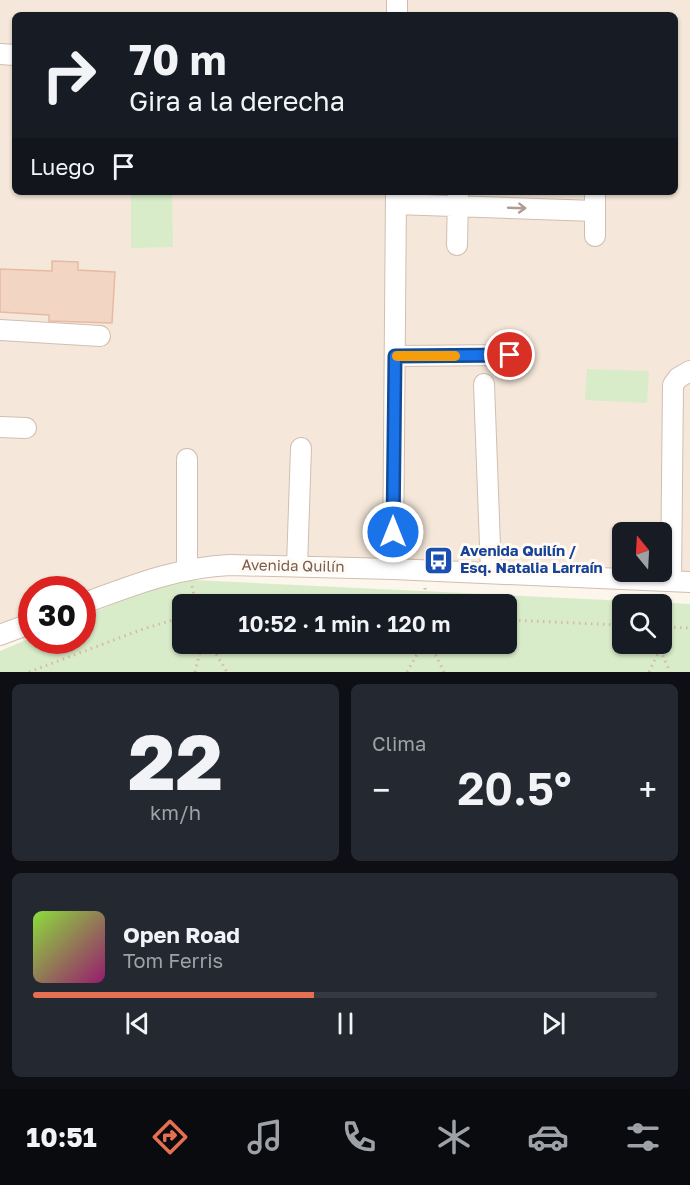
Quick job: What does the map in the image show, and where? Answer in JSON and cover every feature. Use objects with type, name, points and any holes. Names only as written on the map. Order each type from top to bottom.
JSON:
[{"type":"street","points":[[393,569],[396,198],[595,202],[595,236]]},
{"type":"street","points":[[456,244],[458,199]]},
{"type":"street","points":[[0,330],[100,336]]},
{"type":"street","points":[[395,356],[510,355]]},
{"type":"street","points":[[680,581],[673,385],[678,378],[690,371]]},
{"type":"street","points":[[484,384],[491,573]]},
{"type":"street","points":[[0,427],[26,428]]},
{"type":"street","points":[[297,566],[301,448]]},
{"type":"street","points":[[187,459],[187,569]]},
{"type":"street","name":"Avenida Quilín","points":[[96,599],[141,582],[187,569],[230,565],[680,581]]},
{"type":"street","points":[[0,635],[18,628]]},
{"type":"path","points":[[517,620],[612,625]]},
{"type":"path","points":[[29,672],[143,629],[172,621]]},
{"type":"path","points":[[672,627],[690,628]]},
{"type":"path","points":[[195,672],[200,654]]},
{"type":"path","points":[[216,654],[227,672]]},
{"type":"path","points":[[407,672],[417,654]]},
{"type":"path","points":[[435,654],[444,672]]},
{"type":"path","points":[[649,672],[658,654]]},
{"type":"path","points":[[662,654],[670,672]]},
{"type":"shaded area","points":[[0,0],[690,0],[690,591],[210,570],[96,606],[96,576],[18,576],[18,634],[0,640]]},
{"type":"green space","points":[[131,195],[172,195],[173,247],[131,248]]},
{"type":"green space","points":[[587,369],[649,371],[647,403],[585,400]]},
{"type":"green space","points":[[172,579],[483,594],[172,594],[172,654],[517,654],[517,596],[612,600],[612,654],[672,654],[672,603],[690,604],[690,672],[0,672],[0,651],[18,643],[18,654],[96,654],[96,611]]},
{"type":"building","points":[[52,261],[78,262],[78,270],[115,272],[112,323],[49,321],[49,315],[0,312],[0,269],[52,271]]},
{"type":"slow traffic","points":[[397,356],[455,356]]},
{"type":"place","name":"Avenida Quilín / Esq. Natalia Larraín","points":[[439,560]]},
{"type":"route","points":[[393,532],[395,356],[510,355]]}]
